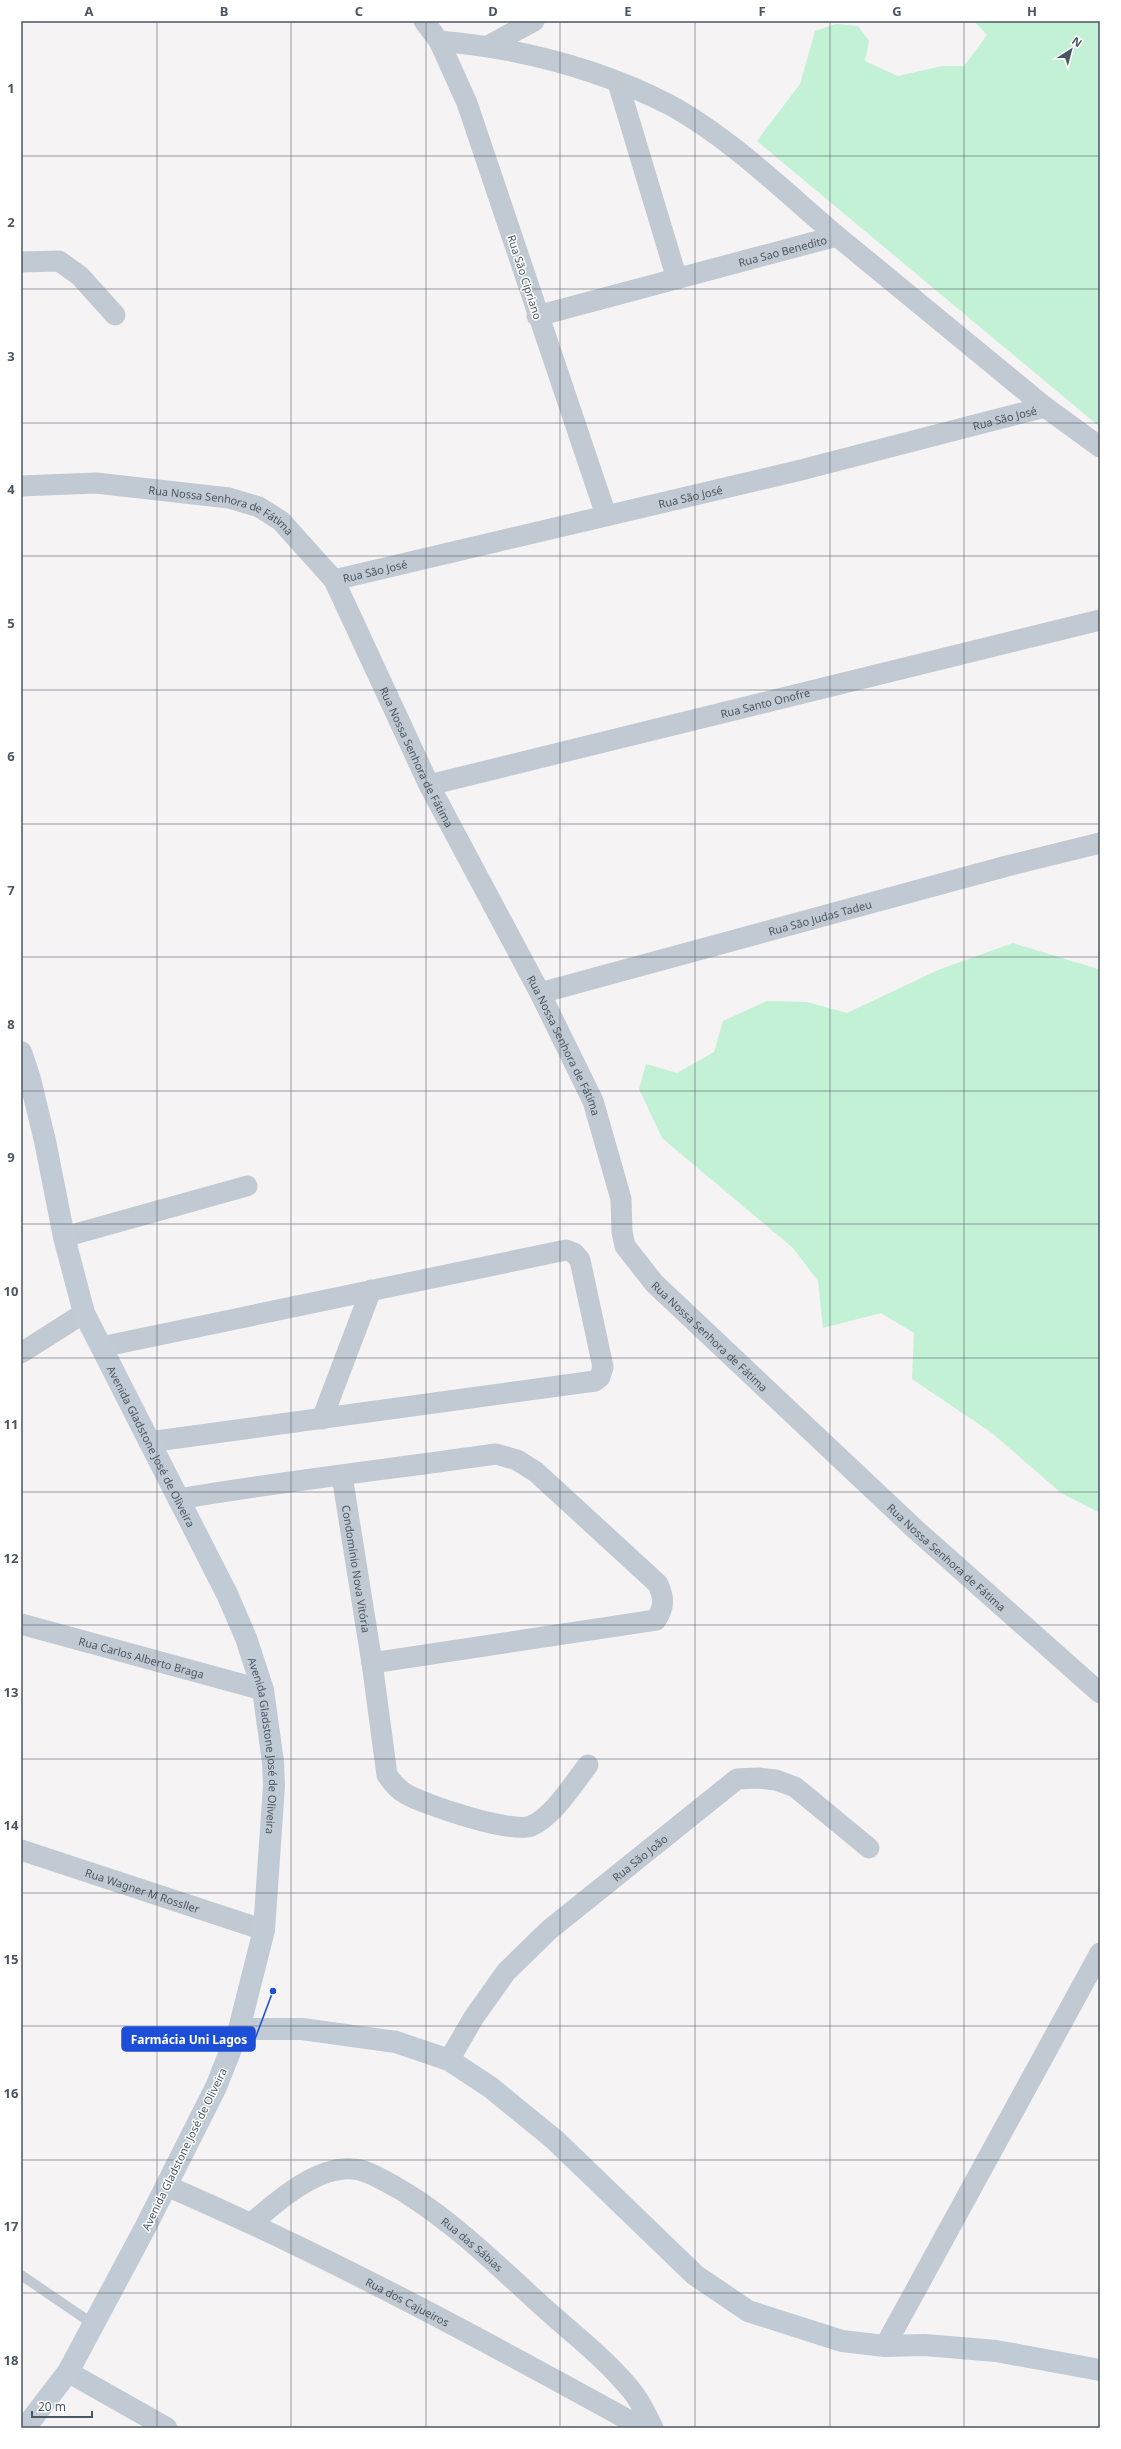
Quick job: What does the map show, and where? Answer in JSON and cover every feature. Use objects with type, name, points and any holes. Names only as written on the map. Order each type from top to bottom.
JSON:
[{"type":"main road","name":"Avenida Gladstone José de Oliveira","points":[[21,1052],[30,1078],[45,1141],[64,1237],[84,1313],[227,1594],[246,1638],[263,1690],[274,1786],[264,1930],[239,2029],[216,2087],[167,2186],[68,2372],[26,2428]]},
{"type":"main road","points":[[239,2029],[302,2029],[396,2042],[449,2060],[490,2087],[555,2140],[648,2233],[695,2275],[748,2310],[842,2341],[885,2346],[925,2346],[996,2351],[1100,2370]]},
{"type":"street","name":"Rua São Cipriano","points":[[424,21],[439,41],[467,104],[606,516]]},
{"type":"street","points":[[488,46],[534,21]]},
{"type":"street","points":[[439,41],[488,46],[546,58],[618,83],[668,104],[718,137],[837,236]]},
{"type":"street","points":[[618,83],[677,279]]},
{"type":"street","name":"Rua Sao Benedito","points":[[538,316],[837,236],[1045,407],[1100,447]]},
{"type":"street","points":[[21,262],[59,261],[80,276],[115,315]]},
{"type":"street","name":"Rua São José","points":[[334,580],[797,471],[1045,407]]},
{"type":"street","name":"Rua Nossa Senhora de Fátima","points":[[21,486],[96,483],[229,498],[259,507],[281,521],[334,580],[430,785],[540,993],[593,1101],[621,1198],[622,1232],[625,1246],[654,1283],[916,1530],[1100,1693]]},
{"type":"street","name":"Rua Santo Onofre","points":[[430,785],[1100,620]]},
{"type":"street","name":"Rua São Judas Tadeu","points":[[540,993],[1007,866],[1100,843]]},
{"type":"street","points":[[64,1237],[247,1186]]},
{"type":"street","points":[[101,1347],[566,1250],[574,1253],[580,1260],[603,1367],[603,1372],[596,1381],[149,1442]]},
{"type":"street","points":[[322,1419],[371,1290]]},
{"type":"street","points":[[21,1353],[84,1313]]},
{"type":"street","points":[[178,1499],[267,1484],[342,1476],[496,1454],[517,1460],[536,1472],[658,1584],[664,1598],[663,1610],[656,1620],[372,1663]]},
{"type":"street","name":"Condomínio Nova Vitória","points":[[342,1476],[372,1663],[387,1775],[395,1787],[407,1795],[442,1810],[511,1827],[529,1827],[545,1819],[588,1765]]},
{"type":"street","name":"Rua Carlos Alberto Braga","points":[[21,1624],[263,1690]]},
{"type":"street","name":"Rua São João","points":[[449,2060],[474,2017],[506,1972],[549,1930],[736,1779],[758,1778],[776,1780],[795,1787],[869,1848]]},
{"type":"street","name":"Rua Wagner M Rossller","points":[[21,1850],[264,1930]]},
{"type":"street","points":[[885,2346],[1100,1953]]},
{"type":"street","name":"Rua das Sábias","points":[[252,2223],[279,2200],[309,2180],[337,2170],[359,2170],[393,2185],[438,2213],[490,2257],[605,2361],[633,2392],[653,2428]]},
{"type":"street","name":"Rua dos Cajueiros","points":[[167,2186],[252,2223],[453,2324],[643,2428]]},
{"type":"street","points":[[68,2372],[166,2428]]},
{"type":"lane","points":[[21,2275],[93,2324]]},
{"type":"green space","points":[[974,21],[1100,21],[1100,427],[757,141],[800,84],[815,31],[836,24],[858,26],[869,41],[865,61],[898,76],[942,66],[964,66],[987,35]]},
{"type":"green space","points":[[1013,943],[1098,969],[1100,972],[1100,1513],[1061,1493],[992,1433],[912,1379],[914,1333],[881,1313],[823,1328],[818,1281],[793,1248],[662,1138],[639,1089],[646,1064],[677,1073],[714,1052],[723,1021],[767,1001],[807,1002],[847,1013],[938,970]]},
{"type":"place","name":"Farmácia Uni Lagos","points":[[273,1991]]}]
